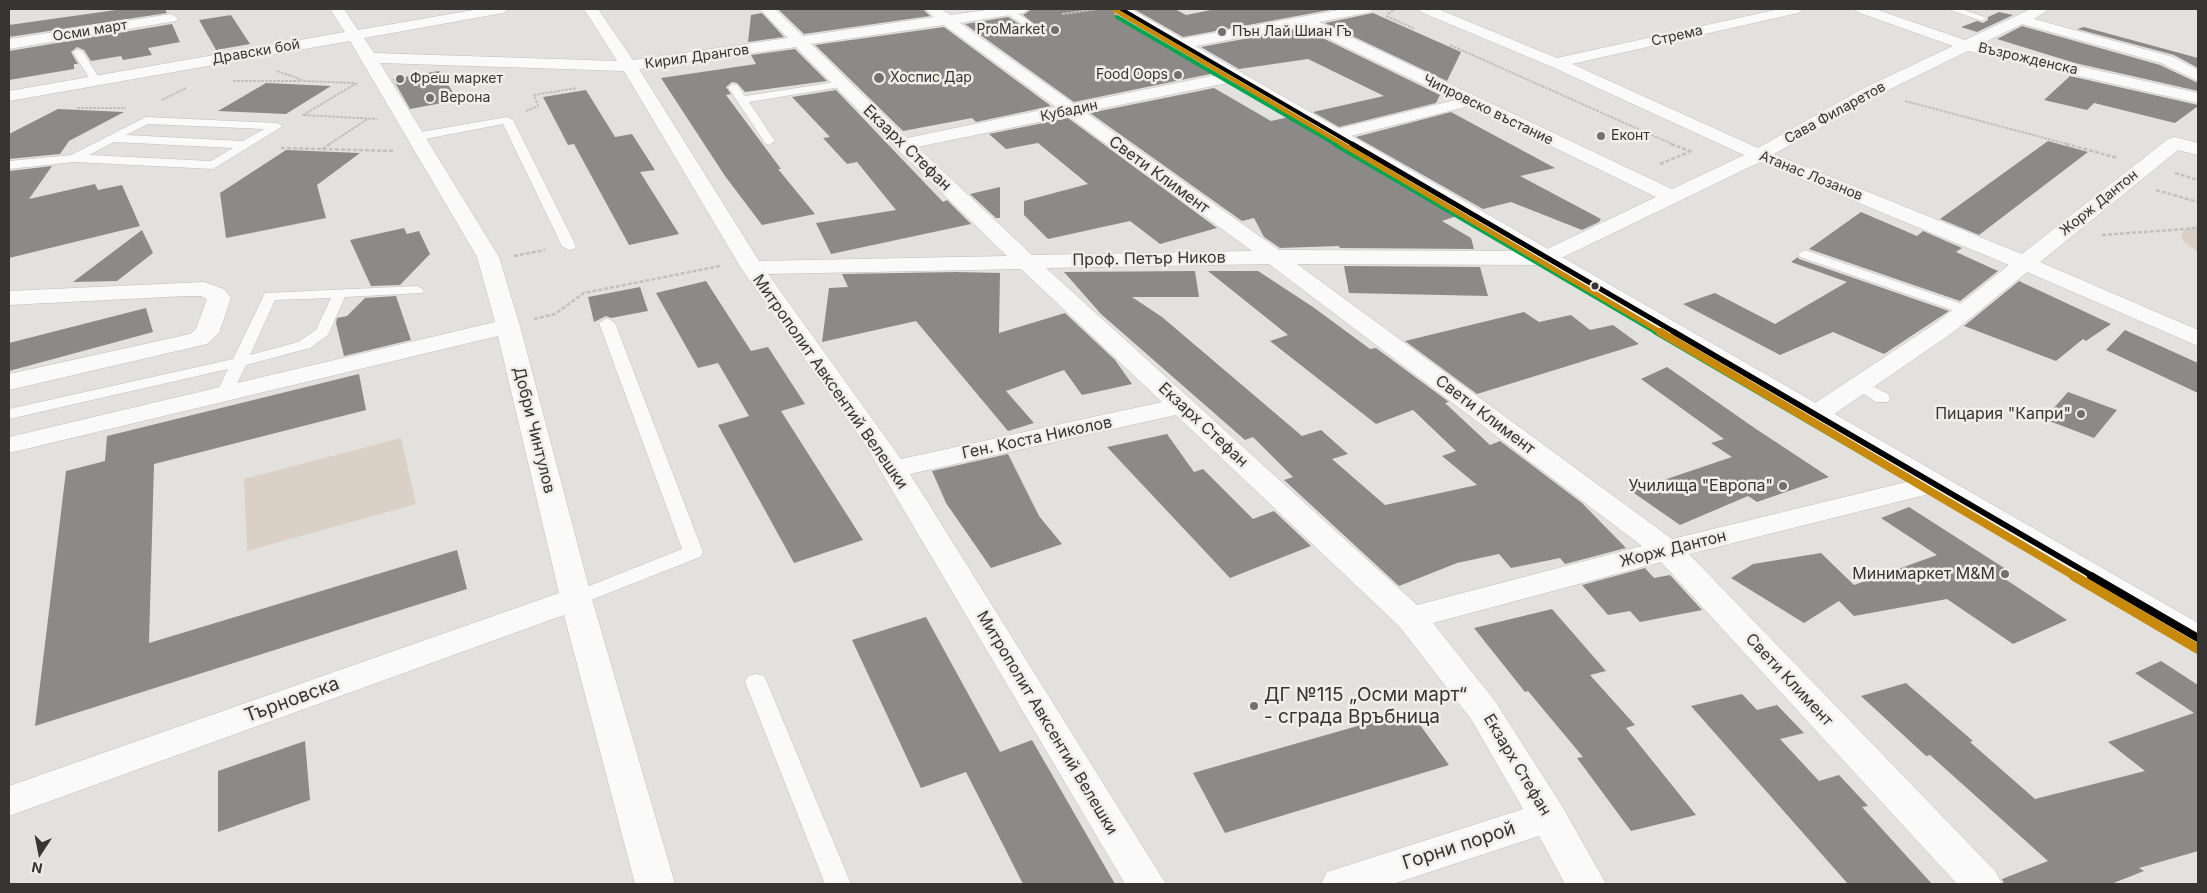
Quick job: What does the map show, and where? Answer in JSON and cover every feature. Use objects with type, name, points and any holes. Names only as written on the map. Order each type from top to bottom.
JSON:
[{"type":"street","name":"Добри Чинтулов","points":[[337,9],[489,261],[508,326],[576,598],[654,884]]},
{"type":"street","name":"Дравски бой","points":[[9,96],[504,9]]},
{"type":"street","name":"Митрополит Авксентий Велешки","points":[[591,9],[629,66],[750,264],[878,446],[1146,884]]},
{"type":"street","name":"Екзарх Стефан","points":[[767,9],[903,144],[1025,261],[1411,618],[1483,710],[1586,884]]},
{"type":"street","points":[[1121,9],[2198,638]]},
{"type":"street","points":[[1180,44],[1366,9]]},
{"type":"street","name":"Атанас Лозанов","points":[[1426,9],[1556,63],[1759,155],[2024,263],[2198,339]]},
{"type":"street","name":"Стрема","points":[[1556,63],[1798,9]]},
{"type":"street","name":"Възрожденска","points":[[1862,9],[1968,46],[2198,98]]},
{"type":"street","name":"Сава Филаретов","points":[[1547,258],[1759,155],[1870,92],[2042,9]]},
{"type":"street","name":"Кирил Дрангов","points":[[391,101],[799,42],[940,15],[1015,10]]},
{"type":"street","name":"Свети Климент","points":[[940,15],[1274,257],[1667,550],[1982,884]]},
{"type":"street","name":"Осми март","points":[[9,44],[171,18]]},
{"type":"street","points":[[2022,20],[2167,60],[2198,76]]},
{"type":"street","name":"Чипровско въстание","points":[[1304,21],[1672,197]]},
{"type":"street","name":"Кубадин","points":[[903,144],[1236,76]]},
{"type":"street","points":[[1335,135],[1470,101]]},
{"type":"street","name":"Жорж Дантон","points":[[1816,415],[1966,310],[2145,165],[2175,143],[2198,149]]},
{"type":"street","name":"Проф. Петър Ников","points":[[750,264],[1274,257],[1547,258]]},
{"type":"street","points":[[9,298],[195,289],[211,292],[219,298],[206,333],[198,339],[9,382]]},
{"type":"street","points":[[9,445],[508,326]]},
{"type":"street","name":"Ген. Коста Николов","points":[[892,469],[1181,406]]},
{"type":"street","name":"Жорж Дантон","points":[[1411,618],[1667,550],[1935,484]]},
{"type":"street","name":"Търновска","points":[[9,800],[576,598]]},
{"type":"street","name":"Горни порой","points":[[1341,884],[1548,817]]},
{"type":"lane","points":[[1953,9],[1982,18]]},
{"type":"lane","points":[[1015,10],[1030,25]]},
{"type":"lane","points":[[78,52],[96,81]]},
{"type":"lane","points":[[742,100],[842,84]]},
{"type":"lane","points":[[733,87],[769,141]]},
{"type":"lane","points":[[391,101],[507,120],[569,246]]},
{"type":"lane","points":[[9,165],[74,158],[213,165],[277,126],[146,120],[74,158]]},
{"type":"lane","points":[[111,138],[244,146]]},
{"type":"lane","points":[[1805,254],[1966,310]]},
{"type":"lane","points":[[224,394],[270,296],[417,290]]},
{"type":"lane","points":[[9,414],[287,351],[316,338],[323,332],[340,293]]},
{"type":"lane","points":[[576,598],[693,552],[607,323]]},
{"type":"lane","points":[[1861,385],[1882,398]]},
{"type":"lane","points":[[756,682],[838,884]]},
{"type":"path","points":[[1062,14],[1098,9]]},
{"type":"path","points":[[233,56],[305,81],[391,101]]},
{"type":"path","points":[[507,120],[538,106],[534,96],[579,88]]},
{"type":"path","points":[[1870,92],[2145,165]]},
{"type":"path","points":[[244,146],[320,149],[369,118],[391,101]]},
{"type":"path","points":[[391,101],[369,118],[303,115],[391,101]]},
{"type":"path","points":[[320,149],[391,101]]},
{"type":"path","points":[[2126,181],[2198,202]]},
{"type":"path","points":[[2061,233],[2106,235],[2198,228]]},
{"type":"path","points":[[489,261],[569,246]]},
{"type":"path","points":[[508,326],[555,314],[584,293],[750,264]]},
{"type":"shaded area","points":[[2198,225],[2198,252],[2184,242],[2181,235],[2184,230]]},
{"type":"shaded area","points":[[401,438],[416,504],[247,551],[244,479]]},
{"type":"building","points":[[123,9],[165,9],[167,13],[9,37],[9,25]]},
{"type":"building","points":[[923,9],[930,16],[804,34],[779,10]]},
{"type":"building","points":[[1032,9],[1112,9],[1115,14],[1215,73],[1074,102],[965,24],[1008,17],[1027,29],[1037,26],[1023,15]]},
{"type":"building","points":[[1134,9],[1175,9],[1186,15],[1216,9],[1335,9],[1183,37]]},
{"type":"building","points":[[1999,12],[2013,15],[1977,32],[1961,27],[1977,21],[1983,23],[1988,20],[1988,17]]},
{"type":"building","points":[[762,13],[784,37],[748,42],[751,15]]},
{"type":"building","points":[[1373,13],[1461,52],[1447,81],[1325,23]]},
{"type":"building","points":[[231,15],[250,44],[216,50],[199,20]]},
{"type":"building","points":[[172,24],[180,42],[148,48],[152,55],[123,60],[121,56],[91,61],[84,50],[77,47],[71,52],[78,64],[74,64],[74,69],[9,80],[9,51]]},
{"type":"building","points":[[2022,26],[2160,65],[2198,83],[2198,91],[2075,63],[1997,39]]},
{"type":"building","points":[[944,27],[1051,106],[976,122],[972,118],[903,131],[815,45]]},
{"type":"building","points":[[2084,27],[2198,58],[2198,68],[2174,55],[2077,29]]},
{"type":"building","points":[[1302,28],[1440,95],[1436,103],[1339,127],[1313,112],[1384,96],[1308,59],[1239,69],[1201,47]]},
{"type":"building","points":[[795,49],[827,81],[745,92],[737,83],[732,82],[726,87],[731,94],[726,95],[781,169],[778,169],[815,214],[762,225],[725,176],[661,78],[756,64],[751,55]]},
{"type":"building","points":[[439,71],[458,100],[410,109],[393,79]]},
{"type":"building","points":[[2070,76],[2198,106],[2175,123],[2094,103],[2087,110],[2044,100]]},
{"type":"building","points":[[266,83],[331,86],[286,114],[218,111]]},
{"type":"building","points":[[1214,88],[1271,121],[1289,117],[1457,216],[1442,221],[1471,238],[1474,249],[1340,248],[1339,246],[1280,248],[1264,237],[1254,218],[1242,221],[1090,113]]},
{"type":"building","points":[[586,90],[615,137],[632,134],[655,170],[640,172],[679,234],[629,245],[574,144],[568,145],[543,97]]},
{"type":"building","points":[[836,90],[943,202],[947,200],[971,224],[831,254],[816,223],[896,210],[857,162],[847,164],[823,138],[830,137],[792,97]]},
{"type":"building","points":[[58,109],[124,112],[69,141],[60,154],[9,159],[9,134]]},
{"type":"building","points":[[1451,112],[1555,168],[1520,176],[1601,219],[1599,222],[1582,230],[1511,202],[1483,209],[1356,137]]},
{"type":"building","points":[[1068,118],[1217,228],[1160,244],[1130,221],[1048,239],[1024,215],[1024,201],[1088,184],[1038,143],[1006,149],[989,134]]},
{"type":"building","points":[[2048,141],[2088,152],[1979,235],[1940,219]]},
{"type":"building","points":[[286,150],[360,153],[317,185],[326,218],[226,238],[220,193]]},
{"type":"building","points":[[52,166],[29,199],[95,184],[98,190],[122,185],[140,226],[9,258],[9,171]]},
{"type":"building","points":[[1000,187],[1000,218],[996,218],[970,194]]},
{"type":"building","points":[[1861,212],[1917,236],[1923,231],[1962,248],[1956,252],[1998,271],[1960,301],[1809,249]]},
{"type":"building","points":[[404,228],[407,234],[419,231],[430,254],[400,285],[371,286],[350,240]]},
{"type":"building","points":[[142,230],[153,253],[117,281],[73,282]]},
{"type":"building","points":[[1798,257],[1799,259],[1949,311],[1884,354],[1833,332],[1780,355],[1683,304],[1715,293],[1775,324],[1847,282],[1791,262]]},
{"type":"building","points":[[1344,266],[1480,267],[1488,296],[1349,293]]},
{"type":"building","points":[[1195,271],[1199,297],[1132,297],[1162,317],[1302,436],[1321,430],[1348,454],[1332,459],[1385,505],[1477,485],[1442,456],[1456,451],[1413,410],[1376,424],[1270,341],[1288,335],[1208,271],[1258,271],[1313,307],[1370,349],[1376,348],[1449,402],[1445,403],[1490,445],[1500,441],[1582,503],[1626,548],[1565,564],[1560,558],[1511,568],[1499,554],[1457,563],[1399,586],[1284,480],[1293,477],[1253,437],[1245,440],[1101,314],[1064,272]]},
{"type":"building","points":[[1000,273],[999,333],[1065,313],[1115,360],[1132,384],[1082,395],[1064,370],[1006,391],[1034,423],[1008,431],[916,321],[822,342],[829,288],[848,287],[842,274]]},
{"type":"building","points":[[706,281],[751,351],[768,347],[805,404],[781,411],[863,540],[794,563],[718,425],[749,416],[718,363],[698,368],[656,293]]},
{"type":"building","points":[[2019,281],[2111,324],[2086,341],[2083,339],[2056,361],[1964,326]]},
{"type":"building","points":[[640,287],[648,311],[611,318],[606,316],[594,322],[588,297]]},
{"type":"building","points":[[396,296],[411,340],[344,356],[336,323],[337,318],[347,316],[365,298]]},
{"type":"building","points":[[146,308],[153,332],[9,371],[9,343]]},
{"type":"building","points":[[1524,312],[1539,322],[1571,315],[1590,330],[1613,325],[1639,344],[1477,394],[1405,341]]},
{"type":"building","points":[[2125,330],[2198,363],[2198,393],[2106,350]]},
{"type":"building","points":[[1667,367],[1829,477],[1757,502],[1748,496],[1680,525],[1631,491],[1732,457],[1711,443],[1724,439],[1641,379]]},
{"type":"building","points":[[359,374],[366,410],[154,464],[149,643],[457,550],[467,589],[35,726],[66,471],[105,461],[107,436]]},
{"type":"building","name":"Пицария \"Капри\"","points":[[2068,392],[2117,410],[2094,438],[2044,419]]},
{"type":"building","points":[[1167,434],[1194,472],[1203,469],[1253,519],[1274,511],[1311,546],[1230,578],[1107,447]]},
{"type":"building","points":[[1008,454],[1039,516],[1062,544],[991,568],[946,503],[932,471]]},
{"type":"building","points":[[1909,507],[2012,573],[2002,577],[2067,620],[2013,644],[1947,599],[1854,616],[1839,601],[1804,623],[1731,578],[1753,564],[1821,553],[1854,585],[1937,555],[1881,518]]},
{"type":"building","points":[[1645,568],[1654,578],[1670,575],[1702,610],[1640,622],[1630,611],[1608,615],[1582,585]]},
{"type":"building","points":[[1552,609],[1606,671],[1590,675],[1635,725],[1626,728],[1696,815],[1631,831],[1577,758],[1583,757],[1528,691],[1525,692],[1474,628]]},
{"type":"building","points":[[926,617],[1000,752],[1032,740],[1115,884],[1023,884],[966,772],[921,788],[852,640]]},
{"type":"building","points":[[2161,661],[2198,685],[2198,851],[2139,868],[2144,871],[2111,884],[2004,884],[2002,879],[2048,861],[1930,755],[1926,756],[1861,696],[1906,683],[1973,741],[1970,742],[2035,799],[2145,771],[2108,742],[2194,713],[2135,673]]},
{"type":"building","points":[[1742,694],[1757,710],[1777,705],[1804,733],[1780,739],[1819,781],[1839,775],[1868,806],[1862,807],[1932,884],[1848,884],[1691,706]]},
{"type":"building","points":[[1410,711],[1449,765],[1225,833],[1193,773]]},
{"type":"building","points":[[305,741],[310,800],[218,832],[218,771]]},
{"type":"transit line","points":[[1113,9],[2198,649]]},
{"type":"transit line","points":[[1121,9],[2198,638]]},
{"type":"transit line","points":[[1117,17],[2194,646]]},
{"type":"place","name":"ProMarket","points":[[1055,30]]},
{"type":"place","name":"Пън Лай Шиан Гъ","points":[[1222,32]]},
{"type":"place","name":"Food Oops","points":[[1178,75]]},
{"type":"place","name":"Хоспис Дар","points":[[879,78]]},
{"type":"place","name":"Фреш маркет","points":[[400,79]]},
{"type":"place","name":"Верона","points":[[430,98]]},
{"type":"place","name":"Еконт","points":[[1601,136]]},
{"type":"place","name":"Пицария \"Капри\"","points":[[2081,414]]},
{"type":"place","name":"Училища \"Европа\"","points":[[1783,486]]},
{"type":"place","name":"Минимаркет М&М","points":[[2005,574]]},
{"type":"place","name":"ДГ №115 „Осми март“ - сграда Връбница","points":[[1254,706]]}]
